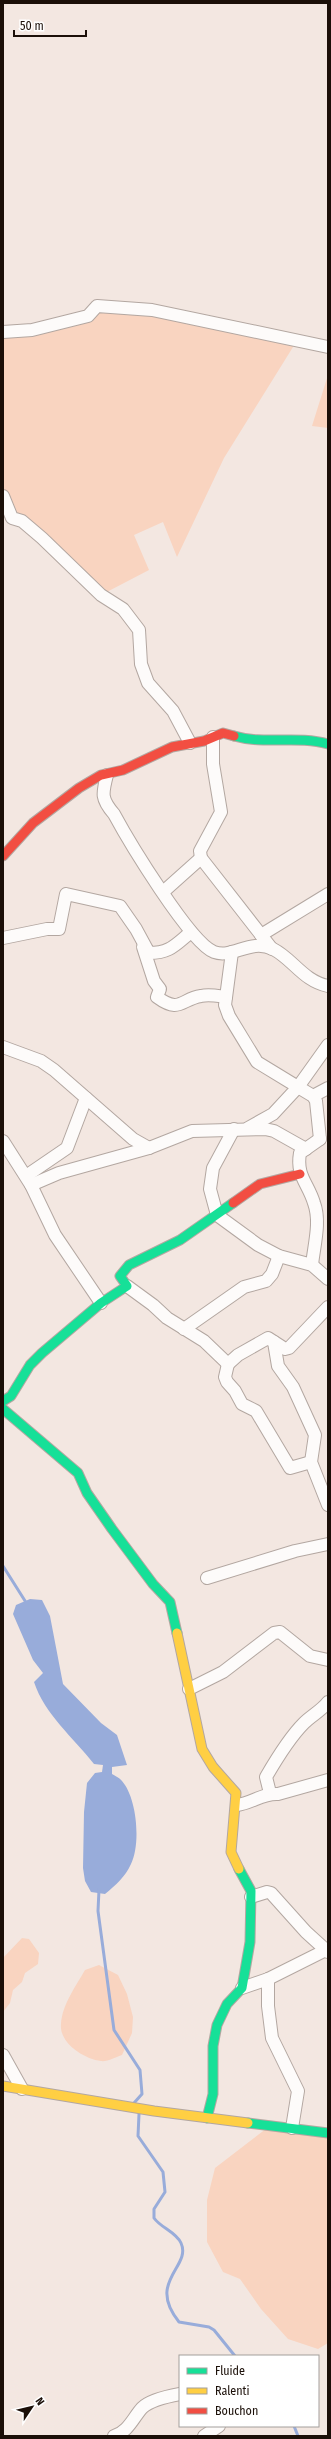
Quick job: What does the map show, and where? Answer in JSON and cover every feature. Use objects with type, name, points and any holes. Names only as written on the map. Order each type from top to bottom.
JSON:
[{"type":"street","points":[[4,331],[32,330],[88,316],[97,306],[152,310],[328,347]]},
{"type":"street","points":[[3,496],[12,518],[22,521],[42,538],[101,595],[124,609],[139,630],[141,664],[148,683],[173,711],[190,742]]},
{"type":"street","points":[[3,856],[33,823],[84,786],[101,775],[107,775],[123,770],[157,753],[223,733],[251,741],[311,739],[328,744]]},
{"type":"street","points":[[213,737],[212,764],[221,812],[200,851],[201,858],[272,949],[305,976],[328,986]]},
{"type":"street","points":[[107,775],[102,792],[106,805],[114,814],[163,892],[202,945],[213,952],[222,954],[251,945],[272,949]]},
{"type":"street","points":[[163,892],[201,858]]},
{"type":"street","points":[[3,938],[47,929],[59,929],[66,894],[120,906],[136,929],[149,953],[162,953],[173,948],[191,932]]},
{"type":"street","points":[[261,934],[328,894]]},
{"type":"street","points":[[136,929],[154,981],[160,989],[157,997],[172,1005],[182,1005],[199,996],[226,997]]},
{"type":"street","points":[[232,952],[226,997],[226,1006],[229,1016],[257,1062],[313,1096],[316,1101],[324,1140],[300,1153],[298,1164],[300,1174],[314,1203],[316,1212],[317,1229],[312,1265]]},
{"type":"street","points":[[247,1129],[273,1114],[298,1087],[328,1045]]},
{"type":"street","points":[[3,1047],[41,1061],[133,1139],[149,1148]]},
{"type":"street","points":[[313,1096],[328,1088]]},
{"type":"street","points":[[29,1180],[67,1148],[86,1098]]},
{"type":"street","points":[[29,1180],[149,1148],[192,1130],[247,1129],[274,1131],[306,1149]]},
{"type":"street","points":[[234,1130],[213,1168],[210,1189],[217,1216],[258,1245],[279,1256],[312,1265],[328,1279]]},
{"type":"street","points":[[3,1141],[29,1180],[55,1235],[101,1303]]},
{"type":"street","points":[[228,1364],[204,1341],[184,1329],[127,1286],[120,1276],[129,1265],[180,1240],[217,1216],[241,1195],[260,1184],[300,1174]]},
{"type":"street","points":[[184,1329],[244,1287],[266,1281],[272,1274],[279,1256]]},
{"type":"street","points":[[3,1401],[15,1390],[34,1361],[101,1303],[127,1286]]},
{"type":"street","points":[[311,1462],[295,1468],[290,1468],[285,1463],[275,1440],[256,1411],[242,1404],[225,1377],[228,1364],[238,1355],[268,1338],[285,1349],[289,1348],[328,1308]]},
{"type":"street","points":[[274,1342],[278,1366],[293,1387],[315,1435],[316,1441],[311,1454],[311,1462],[328,1505]]},
{"type":"street","points":[[3,1409],[78,1473],[87,1494],[112,1530],[153,1584],[170,1602],[196,1715],[196,1734],[205,1756],[236,1793],[237,1805],[234,1814],[231,1852],[238,1870],[249,1884],[251,1897],[250,1942],[242,1988]]},
{"type":"street","points":[[208,1578],[295,1550],[328,1544]]},
{"type":"street","points":[[189,1689],[223,1672],[274,1633],[280,1632],[310,1656],[328,1660]]},
{"type":"street","points":[[270,1793],[266,1777],[275,1762],[305,1722],[320,1712],[328,1702]]},
{"type":"street","points":[[237,1805],[248,1804],[270,1793],[278,1794],[328,1780]]},
{"type":"street","points":[[208,2118],[213,2094],[213,2046],[217,2024],[227,2004],[242,1988],[328,1951],[271,1893],[267,1892],[251,1897]]},
{"type":"street","points":[[268,1978],[268,2006],[272,2038],[298,2092],[292,2128]]},
{"type":"street","points":[[3,2055],[22,2089]]},
{"type":"street","points":[[3,2086],[154,2111],[328,2133]]},
{"type":"street","points":[[118,2436],[128,2427],[142,2408],[150,2403],[179,2394]]},
{"type":"street","points":[[204,2436],[218,2427]]},
{"type":"shaded area","points":[[97,306],[298,339],[224,458],[177,557],[163,522],[134,535],[149,570],[101,595],[22,521],[3,496],[3,330],[87,316]]},
{"type":"shaded area","points":[[328,375],[328,428],[312,426]]},
{"type":"shaded area","points":[[22,1938],[29,1939],[39,1953],[38,1964],[25,1973],[22,1982],[13,1990],[10,2003],[3,2012],[3,1958]]},
{"type":"shaded area","points":[[99,1965],[118,1975],[127,1994],[133,2017],[132,2033],[122,2055],[103,2061],[94,2060],[74,2049],[68,2044],[61,2031],[64,2010],[74,1989],[85,1970]]},
{"type":"shaded area","points":[[271,2125],[328,2133],[328,2343],[318,2349],[288,2339],[261,2309],[240,2279],[223,2272],[207,2242],[207,2200],[215,2168]]},
{"type":"water","points":[[30,1599],[42,1600],[50,1616],[63,1684],[101,1723],[117,1735],[127,1765],[112,1767],[112,1774],[122,1781],[131,1798],[136,1821],[136,1845],[131,1864],[126,1873],[105,1894],[91,1892],[85,1881],[83,1868],[84,1812],[87,1783],[95,1773],[102,1772],[103,1765],[94,1764],[52,1715],[39,1694],[34,1682],[43,1673],[33,1660],[13,1614],[16,1605]]},
{"type":"waterway","points":[[3,1566],[27,1604]]},
{"type":"waterway","points":[[99,1890],[98,1911],[114,2030],[140,2070],[142,2094],[134,2103]]},
{"type":"waterway","points":[[139,2114],[138,2136],[163,2172],[165,2192],[154,2209],[154,2218],[160,2225],[179,2239],[183,2252],[181,2260],[168,2285],[167,2296],[170,2308],[179,2322],[209,2327],[214,2330],[234,2355]]},
{"type":"waterway","points":[[294,2427],[298,2436]]},
{"type":"traffic: fast","points":[[234,736],[257,740],[305,740],[328,744]]},
{"type":"traffic: fast","points":[[3,1401],[11,1396],[30,1365],[42,1353],[101,1303],[127,1286],[120,1276],[129,1265],[180,1240],[233,1203]]},
{"type":"traffic: fast","points":[[3,1409],[78,1473],[87,1493],[112,1529],[153,1584],[170,1602],[177,1633]]},
{"type":"traffic: fast","points":[[207,2118],[213,2094],[213,2046],[217,2025],[227,2004],[242,1988],[250,1942],[251,1891],[239,1869]]},
{"type":"traffic: fast","points":[[248,2123],[328,2133]]},
{"type":"traffic: slow","points":[[177,1633],[202,1749],[213,1767],[236,1793],[231,1852],[239,1869]]},
{"type":"traffic: slow","points":[[3,2086],[154,2111],[248,2123]]},
{"type":"traffic: jam","points":[[3,856],[33,823],[79,788],[101,775],[123,770],[172,747],[204,741],[223,733],[234,736]]},
{"type":"traffic: jam","points":[[233,1203],[260,1184],[300,1174]]}]
